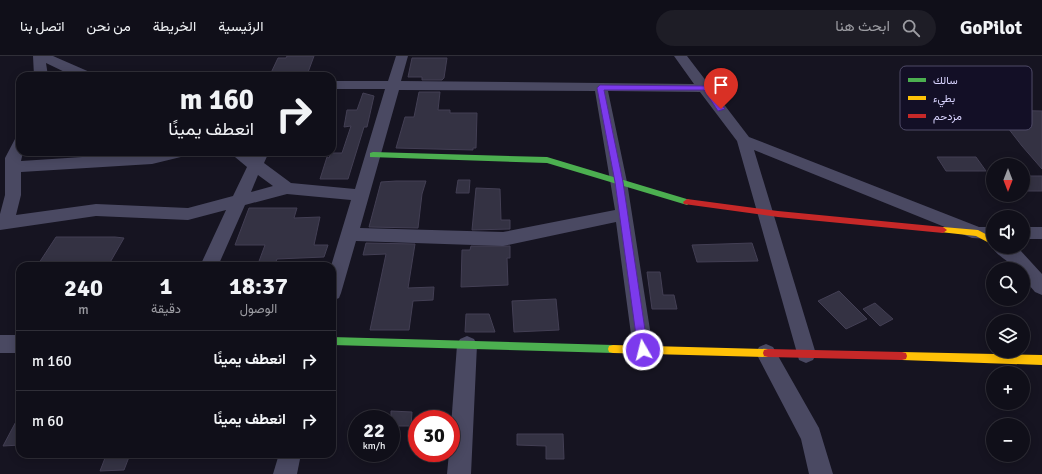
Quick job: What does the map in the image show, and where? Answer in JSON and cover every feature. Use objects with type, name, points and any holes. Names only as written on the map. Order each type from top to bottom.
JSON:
[{"type":"street","points":[[39,56],[41,72]]},
{"type":"street","points":[[43,56],[75,72]]},
{"type":"street","points":[[336,279],[402,56]]},
{"type":"street","points":[[680,56],[706,88],[744,140],[806,354]]},
{"type":"street","points":[[336,85],[706,88]]},
{"type":"street","points":[[600,88],[619,182],[643,350]]},
{"type":"street","points":[[744,140],[986,233]]},
{"type":"street","points":[[16,151],[13,158],[13,195],[3,224],[96,210],[188,214],[287,188],[361,195]]},
{"type":"street","points":[[373,155],[547,160],[680,202],[765,213],[986,233]]},
{"type":"street","points":[[13,167],[152,159],[164,156]]},
{"type":"street","points":[[211,262],[258,158],[287,188]]},
{"type":"street","points":[[349,234],[503,240],[624,214]]},
{"type":"street","points":[[1030,233],[1042,233]]},
{"type":"street","points":[[1012,254],[1042,287]]},
{"type":"street","points":[[336,341],[1042,360]]},
{"type":"street","points":[[459,474],[467,345]]},
{"type":"street","points":[[766,353],[811,436],[821,474]]},
{"type":"street","points":[[285,474],[289,458]]},
{"type":"building","points":[[287,56],[314,56],[308,72],[271,72],[278,58],[286,58]]},
{"type":"building","points":[[412,58],[447,58],[444,78],[442,80],[422,80],[422,77],[408,77]]},
{"type":"building","points":[[419,92],[440,92],[438,110],[450,110],[450,113],[477,113],[476,148],[473,148],[473,150],[396,148],[405,117],[414,117]]},
{"type":"building","points":[[363,93],[374,96],[367,127],[364,127],[348,179],[320,179],[327,157],[329,158],[330,156],[336,156],[336,153],[342,153],[351,126],[344,127],[347,110],[357,110]]},
{"type":"building","points":[[1032,111],[1042,111],[1042,169],[1010,130],[1032,130]]},
{"type":"building","points":[[937,157],[976,157],[986,171],[946,171]]},
{"type":"building","points":[[1030,176],[1042,176],[1042,191],[1030,191]]},
{"type":"building","points":[[458,180],[470,180],[469,193],[456,193]]},
{"type":"building","points":[[426,181],[422,194],[418,228],[369,227],[381,182]]},
{"type":"building","points":[[476,188],[500,189],[501,220],[510,220],[510,229],[472,230]]},
{"type":"building","points":[[249,208],[297,208],[294,218],[320,217],[314,245],[328,245],[324,257],[277,259],[276,262],[259,262],[265,245],[235,245]]},
{"type":"building","points":[[56,237],[124,238],[110,262],[40,262]]},
{"type":"building","points":[[366,243],[415,244],[408,288],[434,287],[433,300],[413,301],[409,330],[370,330],[386,254],[363,255]]},
{"type":"building","points":[[752,243],[758,261],[697,262],[692,245]]},
{"type":"building","points":[[471,246],[510,246],[510,258],[507,258],[508,285],[461,287],[462,250],[470,250]]},
{"type":"building","points":[[647,272],[660,272],[663,295],[674,295],[677,309],[652,309]]},
{"type":"building","points":[[839,291],[867,319],[846,329],[818,301]]},
{"type":"building","points":[[556,299],[559,330],[514,332],[512,301]]},
{"type":"building","points":[[875,303],[893,319],[880,326],[863,309]]},
{"type":"building","points":[[466,314],[489,314],[495,332],[465,332]]},
{"type":"building","points":[[400,411],[408,412],[408,426],[400,426]]},
{"type":"building","points":[[16,422],[16,445],[3,446]]},
{"type":"building","points":[[517,434],[563,434],[564,459],[546,459],[546,446],[517,445]]},
{"type":"building","points":[[105,458],[129,458],[124,470],[100,471]]},
{"type":"traffic: fast","points":[[373,155],[547,160],[687,202]]},
{"type":"traffic: fast","points":[[336,341],[613,349]]},
{"type":"traffic: slow","points":[[943,230],[978,233],[986,238]]},
{"type":"traffic: slow","points":[[613,349],[768,353]]},
{"type":"traffic: slow","points":[[902,356],[1042,360]]},
{"type":"traffic: jam","points":[[687,202],[778,214],[943,230]]},
{"type":"traffic: jam","points":[[768,353],[902,356]]},
{"type":"route","points":[[643,350],[619,182],[600,88],[706,88],[721,109]]}]
